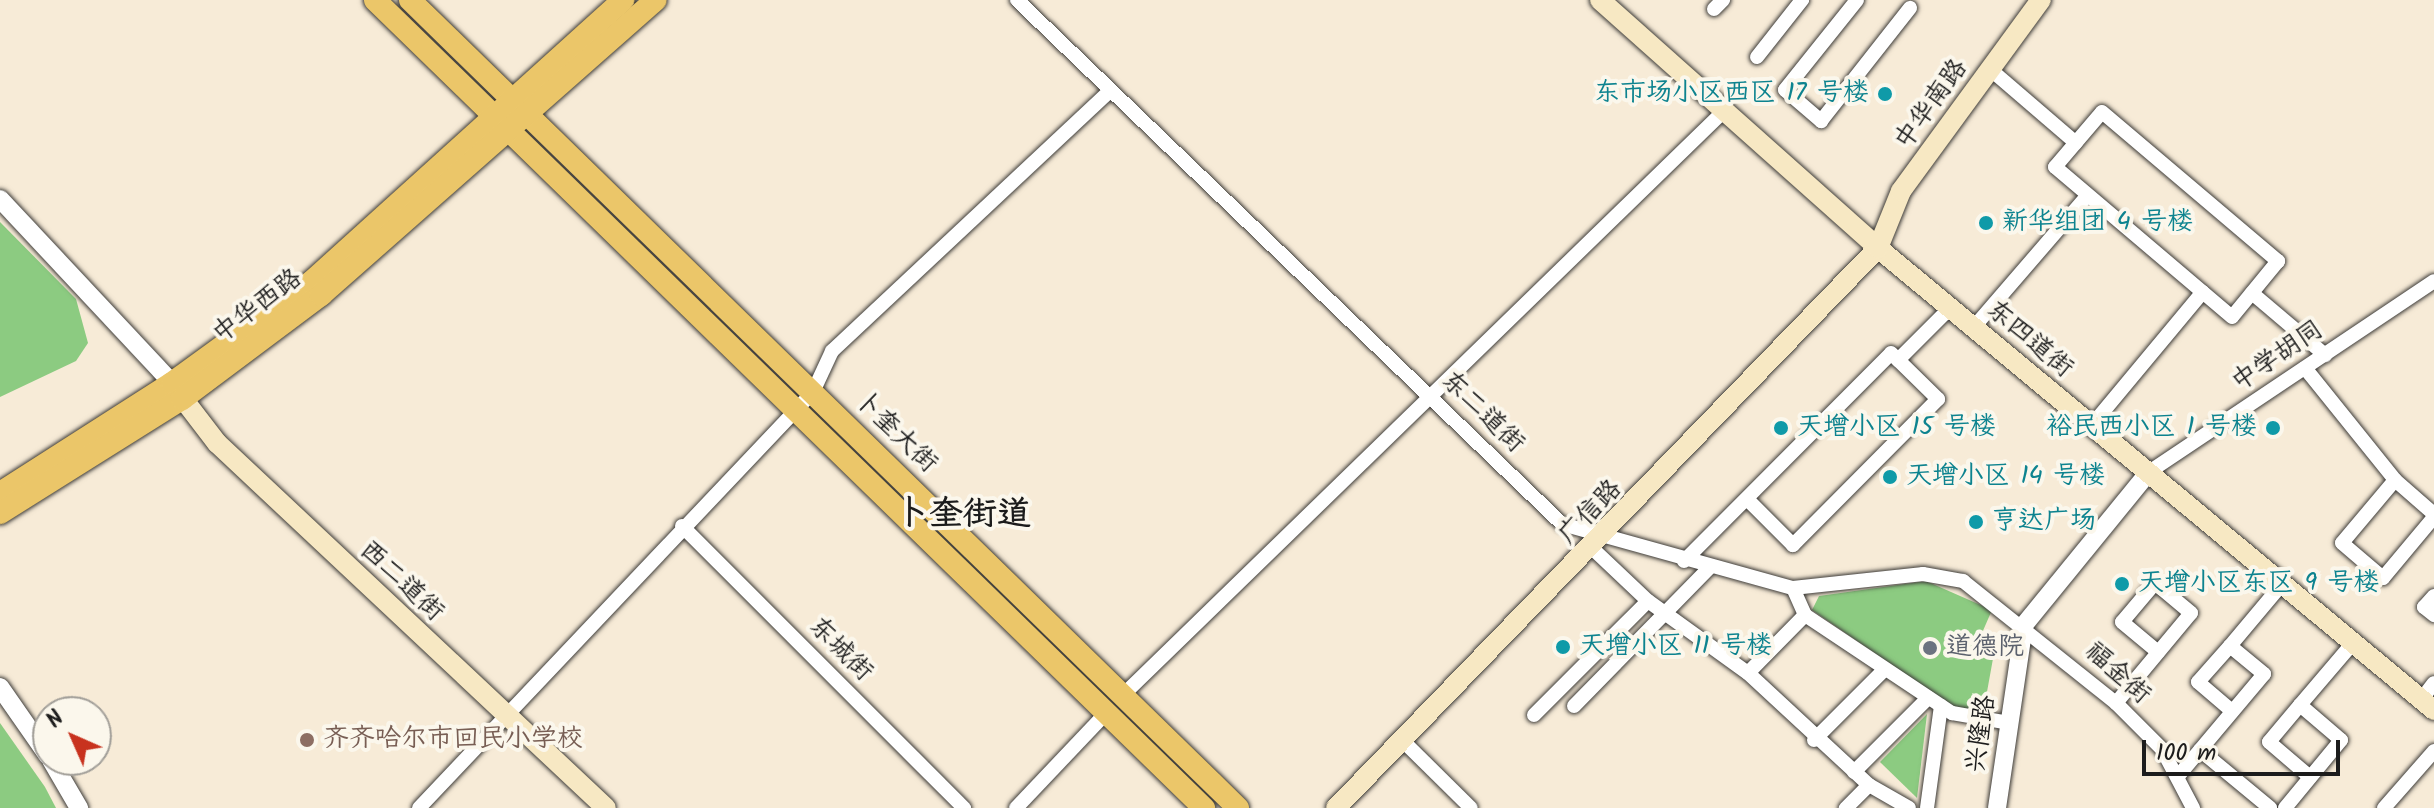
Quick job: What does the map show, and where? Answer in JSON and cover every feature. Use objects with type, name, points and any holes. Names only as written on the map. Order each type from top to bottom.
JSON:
[{"type":"main road","name":"卜奎大街","points":[[375,0],[1204,808]]},
{"type":"main road","points":[[518,105],[623,0]]},
{"type":"main road","points":[[518,105],[656,0]]},
{"type":"main road","name":"东四道街","points":[[1600,0],[1721,114],[1878,248],[2353,643],[2430,698]]},
{"type":"main road","name":"中华南路","points":[[1878,248],[1901,191],[2041,0]]},
{"type":"main road","name":"卜奎大街","points":[[413,1],[1238,808]]},
{"type":"main road","name":"中华西路","points":[[0,513],[177,391],[311,282],[518,105]]},
{"type":"main road","name":"广信路","points":[[1336,808],[1597,544],[1878,248]]},
{"type":"main road","name":"中华西路","points":[[0,493],[177,391]]},
{"type":"main road","name":"西二道街","points":[[177,391],[238,464],[606,808]]},
{"type":"street","name":"东二道街","points":[[1017,0],[1108,93],[1562,524],[1597,544],[1684,561],[1793,588],[1937,577],[1963,581],[2024,625]]},
{"type":"street","points":[[1757,57],[1802,0]]},
{"type":"street","points":[[1857,0],[1785,90],[1821,121],[1910,3]]},
{"type":"street","points":[[1990,69],[2076,143]]},
{"type":"street","points":[[419,808],[682,526],[813,392],[832,351],[1108,93]]},
{"type":"street","points":[[2102,112],[2278,261],[2232,317],[2055,167],[2076,143],[2102,112]]},
{"type":"street","points":[[1122,696],[1432,399],[1721,114]]},
{"type":"street","points":[[1974,327],[2088,195]]},
{"type":"street","points":[[0,199],[177,391]]},
{"type":"street","name":"中学胡同","points":[[2149,472],[2434,281]]},
{"type":"street","points":[[2092,425],[2203,292]]},
{"type":"street","points":[[2252,293],[2325,355]]},
{"type":"street","points":[[1898,360],[1950,308]]},
{"type":"street","points":[[1684,561],[1891,353],[1938,399],[1793,545],[1747,499]]},
{"type":"street","points":[[2305,368],[2395,480],[2434,516],[2383,578],[2342,543],[2395,480]]},
{"type":"street","points":[[2024,625],[2149,472]]},
{"type":"street","name":"东城街","points":[[682,526],[964,808]]},
{"type":"street","points":[[1597,544],[1648,601],[1748,673],[1814,740],[1869,785],[1909,808]]},
{"type":"street","points":[[1574,706],[1710,567]]},
{"type":"street","points":[[2116,703],[2191,613],[2155,583],[2122,622],[2158,652]]},
{"type":"street","points":[[2232,711],[2198,682],[2282,584]]},
{"type":"street","points":[[1793,588],[1805,615],[1934,702],[2010,723]]},
{"type":"street","points":[[2434,596],[2424,607],[2434,615]]},
{"type":"street","points":[[1534,715],[1648,601]]},
{"type":"street","points":[[1748,673],[1805,615]]},
{"type":"street","name":"福金街","points":[[2024,625],[2116,703],[2179,775],[2193,808]]},
{"type":"street","name":"兴隆路","points":[[1997,808],[2024,625]]},
{"type":"street","points":[[2310,777],[2269,742],[2353,643]]},
{"type":"street","points":[[2179,775],[2264,674],[2230,646]]},
{"type":"street","points":[[1814,740],[1885,669]]},
{"type":"street","points":[[0,687],[32,732]]},
{"type":"street","points":[[1854,772],[1934,702]]},
{"type":"street","points":[[1927,808],[1934,702]]},
{"type":"street","points":[[2285,808],[2341,740],[2300,705]]},
{"type":"street","points":[[1016,808],[1106,713]]},
{"type":"street","points":[[1403,741],[1471,808]]},
{"type":"street","points":[[2200,750],[2270,808]]},
{"type":"street","points":[[2384,808],[2434,751]]},
{"type":"street","points":[[60,776],[79,808]]},
{"type":"street","points":[[1846,808],[1869,785]]},
{"type":"green space","points":[[0,222],[76,299],[88,343],[76,361],[0,397]]},
{"type":"green space","name":"道德院","points":[[1926,581],[1992,610],[1982,633],[1996,642],[1983,714],[1953,707],[1812,610],[1819,596]]},
{"type":"green space","points":[[1927,714],[1917,798],[1880,762]]},
{"type":"green space","points":[[0,723],[32,769],[32,776],[37,776],[56,808],[0,808]]},
{"type":"place","name":"东市场小区西区 17 号楼","points":[[1885,94]]},
{"type":"place","name":"新华组团 4 号楼","points":[[1986,223]]},
{"type":"place","name":"天增小区 15 号楼","points":[[1781,428]]},
{"type":"place","name":"裕民西小区 1 号楼","points":[[2273,428]]},
{"type":"place","name":"天增小区 14 号楼","points":[[1890,477]]},
{"type":"place","name":"亨达广场","points":[[1976,522]]},
{"type":"place","name":"天增小区东区 9 号楼","points":[[2122,584]]},
{"type":"place","name":"天增小区 11 号楼","points":[[1563,647]]},
{"type":"place","name":"道德院","points":[[1930,648]]},
{"type":"place","name":"齐齐哈尔市回民小学校","points":[[307,740]]},
{"type":"district","name":"卜奎街道","points":[[963,516]]}]
